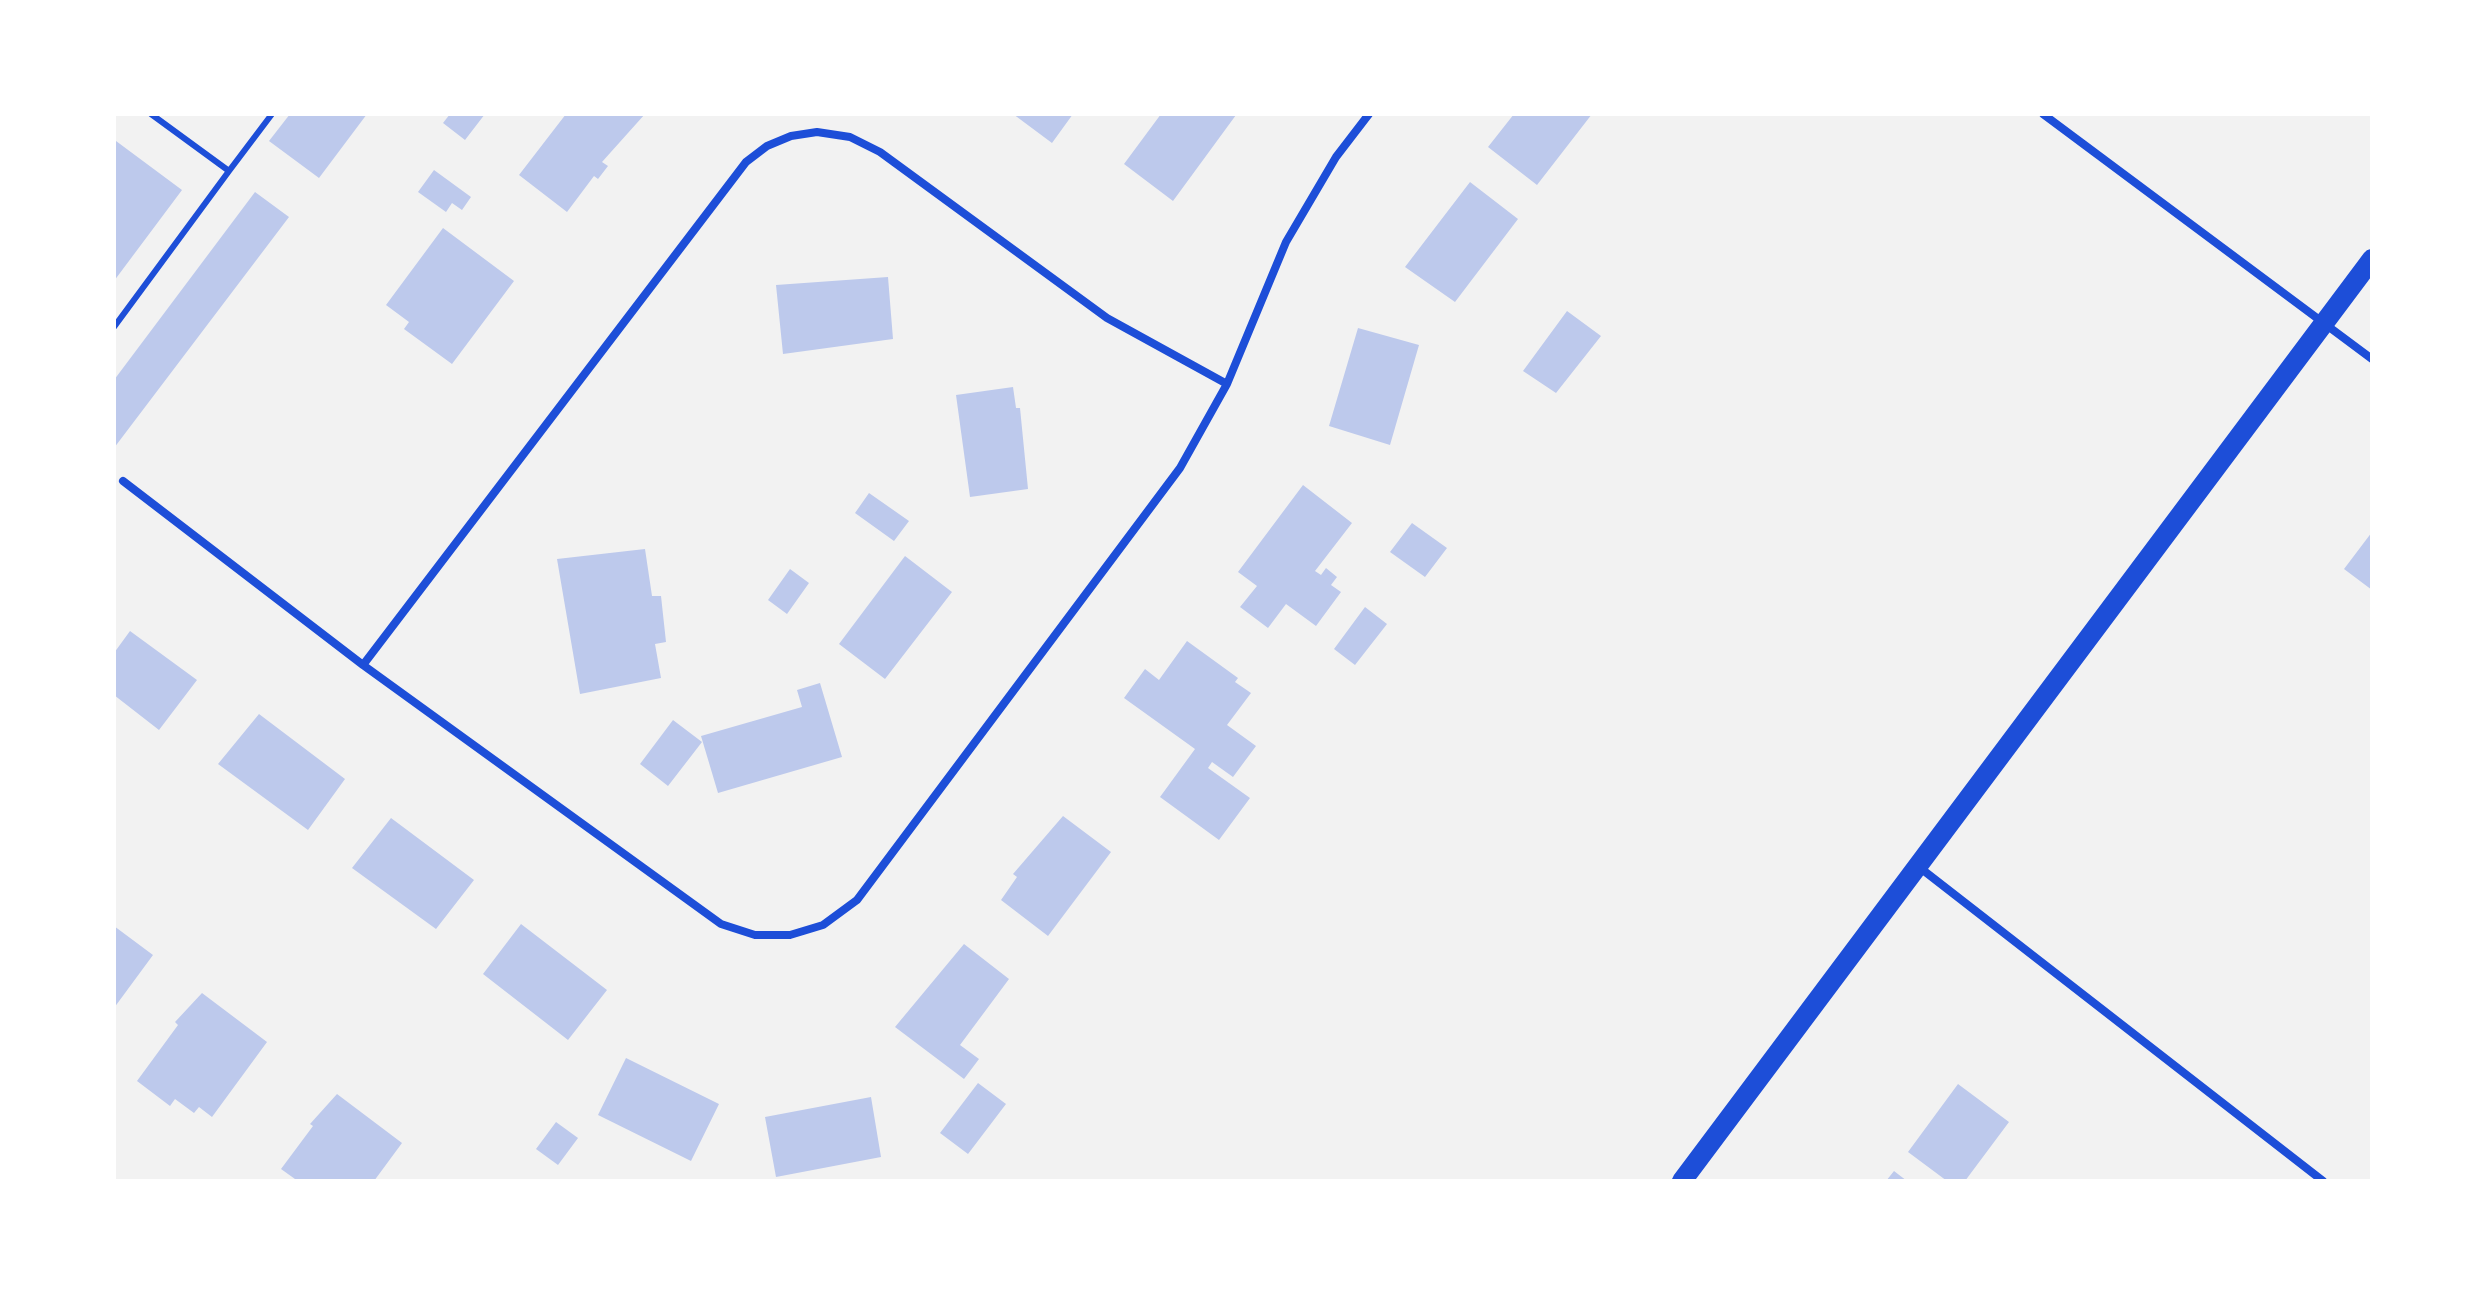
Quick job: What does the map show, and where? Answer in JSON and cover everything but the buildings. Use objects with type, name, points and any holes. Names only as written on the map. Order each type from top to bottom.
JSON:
[{"type":"main road","points":[[1682,1181],[2372,259]]},
{"type":"street","points":[[123,481],[363,665],[721,924],[755,935],[790,935],[823,925],[857,900],[1180,468],[1227,384],[1286,242],[1336,157],[1369,114]]},
{"type":"street","points":[[2043,114],[2372,359]]},
{"type":"street","points":[[363,665],[746,162],[767,146],[791,136],[817,132],[850,137],[880,152],[1107,318],[1227,384]]},
{"type":"street","points":[[1918,867],[2323,1181]]},
{"type":"lane","points":[[151,114],[229,171]]},
{"type":"lane","points":[[114,327],[272,114]]}]
